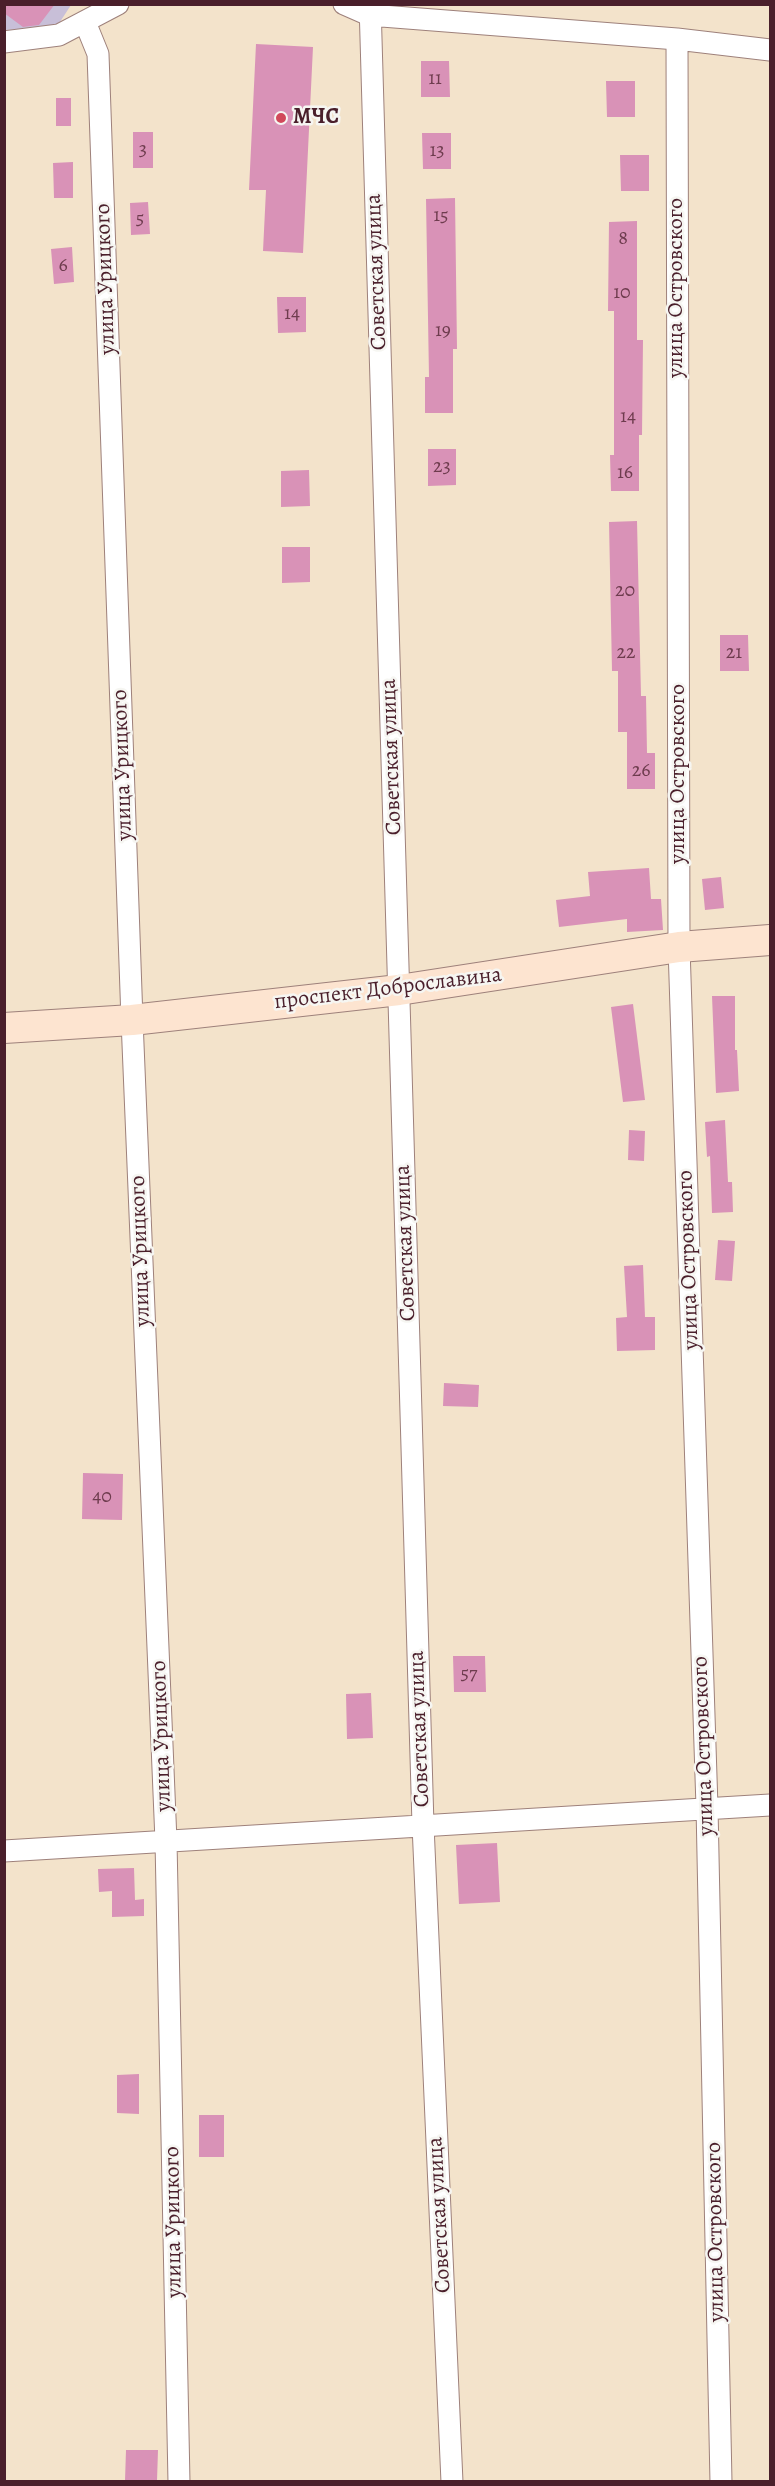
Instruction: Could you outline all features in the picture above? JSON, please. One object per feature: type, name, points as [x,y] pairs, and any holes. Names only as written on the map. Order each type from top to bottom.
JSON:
[{"type":"street","points":[[4,42],[59,35],[118,4]]},
{"type":"street","points":[[344,4],[369,10],[771,50]]},
{"type":"street","name":"Советская улица","points":[[369,10],[423,1825],[452,2481]]},
{"type":"street","name":"улица Урицкого","points":[[86,22],[98,54],[132,1020],[166,1841],[179,2481]]},
{"type":"street","name":"улица Островского","points":[[676,39],[679,947],[707,1808],[721,2481]]},
{"type":"street","name":"проспект Доброславина","points":[[4,1028],[132,1020],[399,990],[679,947],[771,940]]},
{"type":"street","points":[[4,1851],[771,1805]]},
{"type":"shaded area","points":[[5,5],[71,5],[56,28],[5,30]]},
{"type":"building","points":[[4,4],[55,4],[39,25],[23,27],[4,13]]},
{"type":"building","name":"МЧС","points":[[256,44],[313,47],[303,253],[263,251],[266,190],[249,190]]},
{"type":"building","points":[[421,61],[449,61],[450,97],[421,97]]},
{"type":"building","points":[[606,81],[635,81],[635,117],[607,117]]},
{"type":"building","points":[[56,98],[71,98],[71,126],[56,126]]},
{"type":"building","points":[[133,132],[153,132],[153,168],[133,168]]},
{"type":"building","points":[[422,133],[451,133],[451,169],[423,169]]},
{"type":"building","points":[[620,155],[649,155],[649,191],[621,191]]},
{"type":"building","points":[[73,162],[73,198],[54,198],[53,163]]},
{"type":"building","points":[[455,198],[457,349],[453,349],[453,413],[425,413],[425,377],[429,377],[426,199]]},
{"type":"building","points":[[148,202],[150,234],[131,235],[130,203]]},
{"type":"building","points":[[637,221],[637,340],[643,340],[639,491],[611,491],[610,455],[614,455],[614,311],[608,311],[609,222]]},
{"type":"building","points":[[72,247],[74,282],[54,284],[51,249]]},
{"type":"building","points":[[277,297],[306,297],[306,332],[278,333]]},
{"type":"building","points":[[428,449],[456,449],[456,485],[428,486]]},
{"type":"building","points":[[309,470],[310,506],[281,507],[281,471]]},
{"type":"building","points":[[637,521],[641,696],[646,696],[647,753],[655,753],[655,789],[627,789],[627,732],[618,732],[618,671],[612,671],[609,522]]},
{"type":"building","points":[[282,547],[310,547],[310,582],[282,583]]},
{"type":"building","points":[[720,635],[748,635],[749,671],[720,671]]},
{"type":"building","points":[[649,868],[651,899],[661,899],[663,930],[627,932],[627,919],[559,927],[556,900],[590,896],[588,872]]},
{"type":"building","points":[[721,877],[724,908],[705,910],[702,879]]},
{"type":"building","points":[[712,996],[735,996],[735,1050],[737,1050],[739,1091],[716,1093]]},
{"type":"building","points":[[633,1004],[645,1100],[623,1102],[611,1007]]},
{"type":"building","points":[[725,1120],[728,1182],[732,1182],[733,1212],[712,1213],[710,1156],[707,1157],[705,1122]]},
{"type":"building","points":[[629,1130],[645,1131],[644,1161],[628,1160]]},
{"type":"building","points":[[718,1240],[735,1241],[732,1281],[715,1280]]},
{"type":"building","points":[[643,1265],[645,1317],[655,1317],[655,1350],[617,1351],[616,1318],[627,1317],[624,1266]]},
{"type":"building","points":[[444,1383],[479,1385],[478,1407],[443,1406]]},
{"type":"building","points":[[83,1473],[123,1474],[122,1520],[82,1519]]},
{"type":"building","points":[[453,1656],[485,1656],[486,1692],[454,1692]]},
{"type":"building","points":[[371,1693],[373,1738],[347,1739],[346,1694]]},
{"type":"building","points":[[497,1843],[500,1902],[459,1904],[456,1845]]},
{"type":"building","points":[[134,1868],[135,1900],[144,1899],[144,1916],[112,1917],[112,1891],[99,1892],[98,1869]]},
{"type":"building","points":[[139,2074],[139,2114],[117,2113],[117,2075]]},
{"type":"building","points":[[199,2115],[224,2115],[224,2157],[199,2157]]},
{"type":"building","points":[[126,2450],[158,2450],[157,2481],[125,2481]]},
{"type":"place","name":"МЧС","points":[[281,118]]}]
